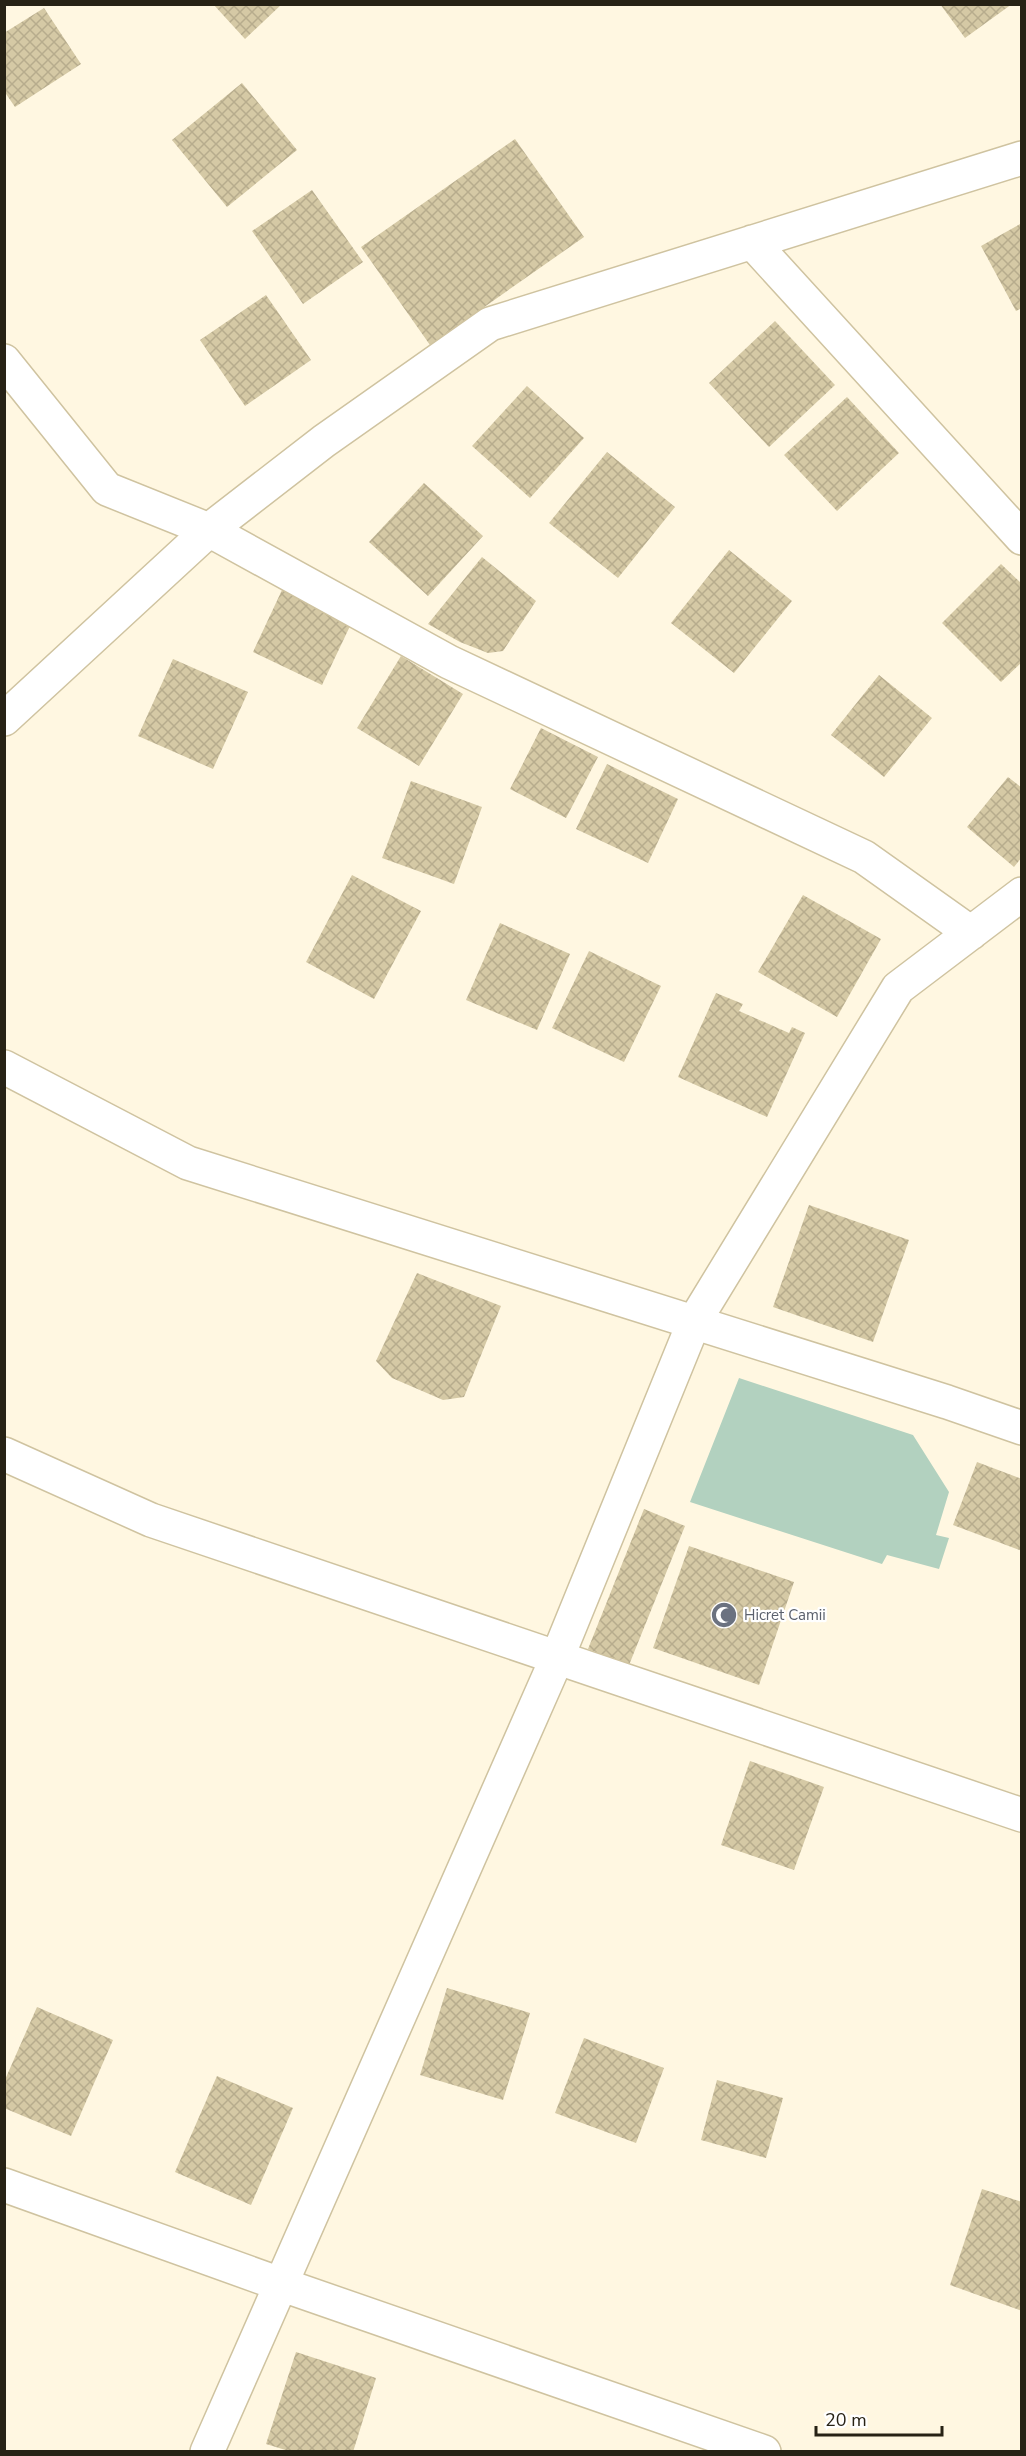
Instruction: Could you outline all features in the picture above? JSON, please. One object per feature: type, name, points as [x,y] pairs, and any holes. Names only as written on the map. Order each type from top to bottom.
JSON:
[{"type":"street","points":[[4,719],[208,530],[324,441],[490,324],[1022,158]]},
{"type":"street","points":[[752,242],[1022,538]]},
{"type":"street","points":[[4,361],[107,489],[208,530],[449,662],[864,857],[971,933]]},
{"type":"street","points":[[207,2451],[557,1658],[694,1322],[898,988],[1022,894]]},
{"type":"street","points":[[4,1067],[188,1163],[947,1402],[1022,1428]]},
{"type":"street","points":[[4,1454],[151,1520],[1022,1815]]},
{"type":"street","points":[[4,2185],[280,2284],[764,2451]]},
{"type":"green space","points":[[739,1378],[913,1435],[949,1492],[936,1535],[949,1538],[939,1569],[887,1555],[882,1564],[690,1502]]},
{"type":"building","points":[[213,4],[282,4],[245,39]]},
{"type":"building","points":[[940,4],[1012,4],[965,38]]},
{"type":"building","points":[[44,8],[81,64],[15,107],[4,91],[4,33]]},
{"type":"building","points":[[242,83],[297,150],[227,207],[172,140]]},
{"type":"building","points":[[515,139],[584,237],[430,345],[361,247]]},
{"type":"building","points":[[312,190],[363,262],[303,304],[252,231]]},
{"type":"building","points":[[1022,223],[1022,308],[1016,311],[981,246]]},
{"type":"building","points":[[266,295],[311,360],[245,406],[200,340]]},
{"type":"building","points":[[775,321],[835,385],[769,447],[709,383]]},
{"type":"building","points":[[527,386],[584,438],[530,498],[472,446]]},
{"type":"building","points":[[847,397],[899,453],[837,511],[784,455]]},
{"type":"building","points":[[607,452],[675,507],[618,578],[549,523]]},
{"type":"building","points":[[424,483],[483,536],[428,596],[369,542]]},
{"type":"building","points":[[729,550],[792,601],[734,673],[671,623]]},
{"type":"building","points":[[482,557],[536,601],[503,651],[488,653],[460,642],[428,624]]},
{"type":"building","points":[[1001,564],[1022,584],[1022,662],[1001,682],[942,623]]},
{"type":"building","points":[[282,590],[351,624],[322,685],[253,652]]},
{"type":"building","points":[[401,656],[463,694],[419,766],[357,728]]},
{"type":"building","points":[[173,659],[248,692],[213,769],[138,736]]},
{"type":"building","points":[[879,675],[932,718],[884,777],[831,735]]},
{"type":"building","points":[[541,728],[598,757],[566,818],[510,789]]},
{"type":"building","points":[[607,764],[678,799],[648,863],[576,829]]},
{"type":"building","points":[[1008,777],[1022,788],[1022,857],[1014,867],[967,827]]},
{"type":"building","points":[[411,781],[482,807],[454,884],[382,858]]},
{"type":"building","points":[[352,875],[421,911],[374,999],[306,962]]},
{"type":"building","points":[[803,895],[881,939],[837,1017],[758,972]]},
{"type":"building","points":[[500,923],[570,954],[537,1030],[466,1000]]},
{"type":"building","points":[[589,951],[661,986],[624,1062],[552,1028]]},
{"type":"building","points":[[716,993],[743,1004],[739,1011],[789,1033],[792,1027],[805,1033],[767,1117],[678,1077]]},
{"type":"building","points":[[809,1205],[909,1240],[873,1342],[773,1307]]},
{"type":"building","points":[[417,1273],[501,1306],[464,1397],[443,1400],[392,1378],[376,1361]]},
{"type":"building","points":[[977,1462],[1022,1479],[1022,1551],[953,1525]]},
{"type":"building","points":[[644,1509],[685,1526],[629,1665],[588,1649]]},
{"type":"building","name":"Hicret Camii","points":[[689,1546],[794,1582],[759,1685],[653,1648]]},
{"type":"building","points":[[750,1761],[824,1787],[794,1870],[721,1845]]},
{"type":"building","points":[[447,1988],[530,2013],[503,2100],[420,2075]]},
{"type":"building","points":[[37,2007],[113,2040],[71,2136],[4,2108],[4,2082]]},
{"type":"building","points":[[584,2038],[664,2068],[636,2143],[555,2113]]},
{"type":"building","points":[[217,2076],[293,2108],[251,2205],[175,2172]]},
{"type":"building","points":[[717,2080],[783,2098],[766,2158],[701,2140]]},
{"type":"building","points":[[982,2189],[1022,2202],[1022,2311],[950,2285]]},
{"type":"building","points":[[296,2352],[376,2378],[353,2452],[292,2452],[266,2444]]},
{"type":"place","name":"Hicret Camii","points":[[724,1615]]}]
